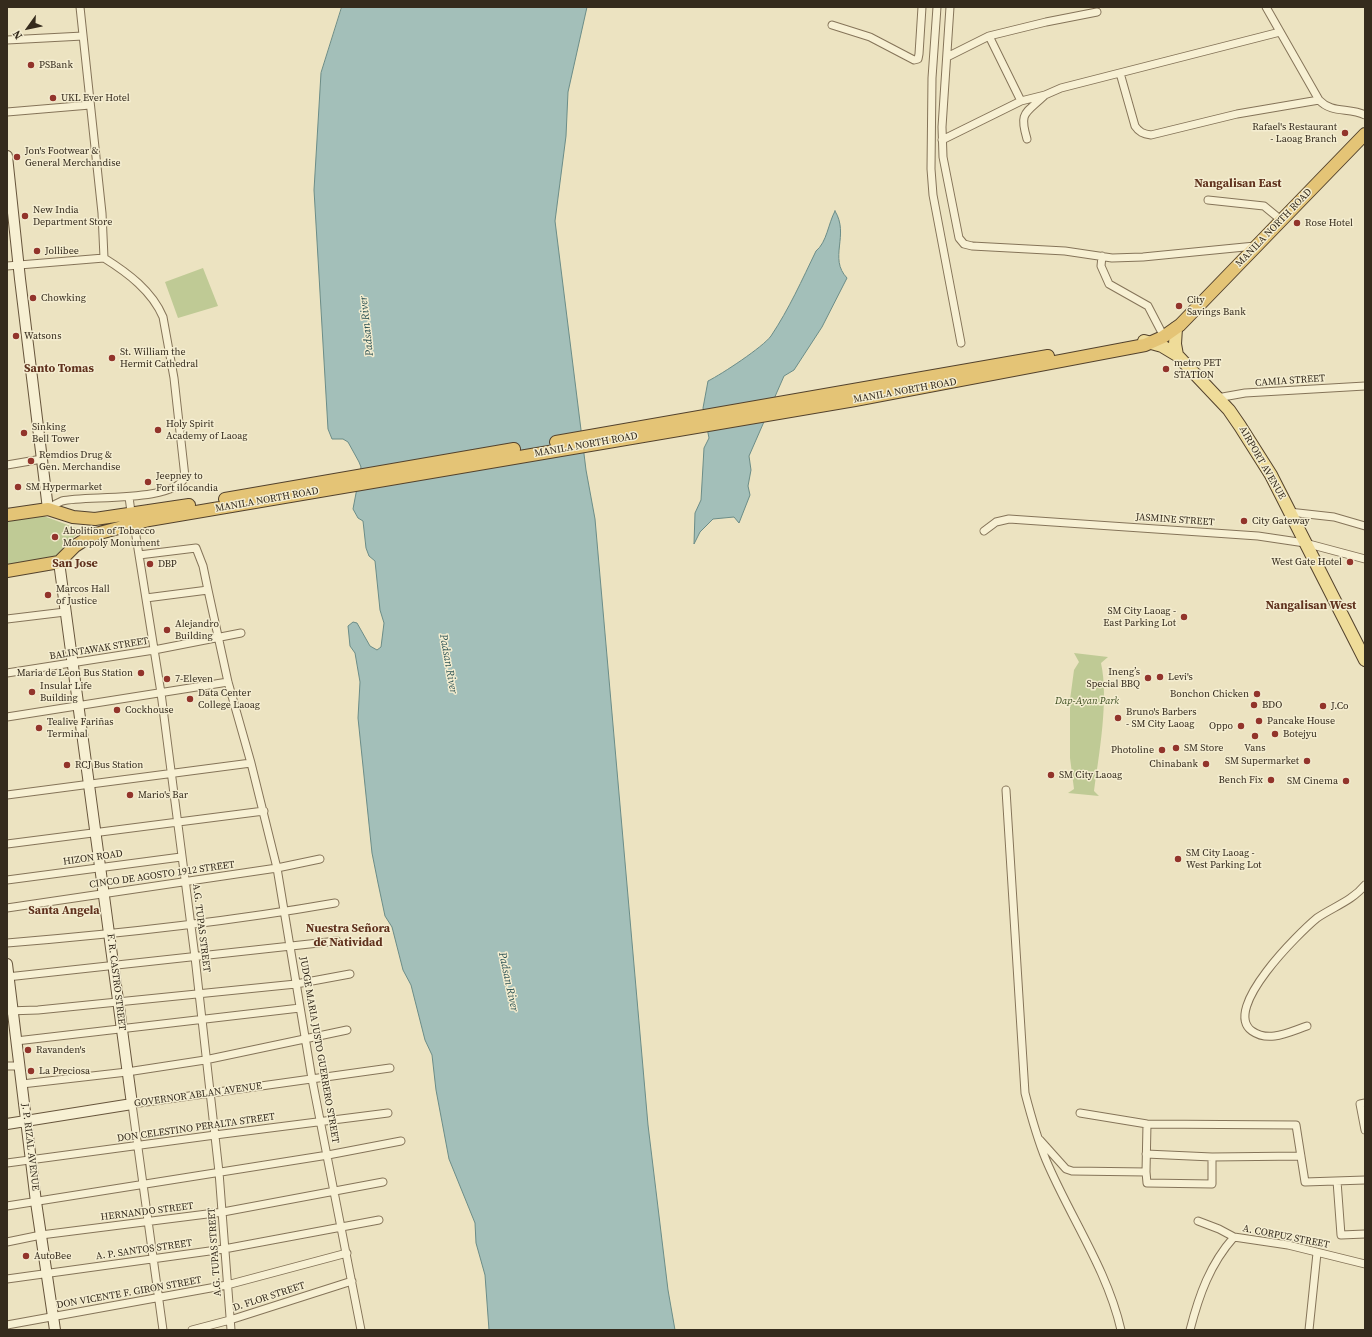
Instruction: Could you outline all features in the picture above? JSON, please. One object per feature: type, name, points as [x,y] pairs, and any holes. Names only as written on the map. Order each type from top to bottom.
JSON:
[{"type":"highway","name":"MANILA NORTH ROAD","points":[[7,515],[48,509],[73,517],[95,518],[197,508],[1143,344],[1173,327],[1258,246],[1281,220],[1365,134]]},
{"type":"highway","name":"MANILA NORTH ROAD","points":[[59,562],[75,546],[101,532],[197,508]]},
{"type":"highway","points":[[7,571],[59,562]]},
{"type":"main road","points":[[7,156],[18,264],[48,509]]},
{"type":"main road","points":[[1173,327],[1175,355]]},
{"type":"main road","name":"AIRPORT AVENUE","points":[[1143,344],[1175,355],[1187,364],[1201,382]]},
{"type":"main road","name":"AIRPORT AVENUE","points":[[1143,344],[1154,350],[1175,355],[1229,410],[1250,440],[1271,475],[1365,660]]},
{"type":"main road","name":"F. R. CASTRO STREET","points":[[59,562],[77,706],[110,934],[121,1030],[132,1104]]},
{"type":"main road","name":"J. P. RIZAL AVENUE","points":[[7,964],[10,1011],[20,1066],[36,1202],[55,1330]]},
{"type":"main road","name":"GOVERNOR ABLAN AVENUE","points":[[7,1124],[132,1104]]},
{"type":"street","points":[[80,7],[102,212],[104,258]]},
{"type":"street","points":[[832,25],[870,37],[914,60],[918,59],[919,54],[922,7]]},
{"type":"street","points":[[936,7],[932,78],[931,169],[933,195],[960,343]]},
{"type":"street","points":[[950,7],[942,127],[943,157],[959,238],[964,244],[972,246],[1065,251],[1102,256],[1143,257],[1258,246]]},
{"type":"street","points":[[1266,7],[1319,100],[1331,109],[1356,111],[1365,116]]},
{"type":"street","points":[[947,57],[989,36],[1097,12]]},
{"type":"street","points":[[942,140],[1021,101],[1045,95],[1061,88],[1280,32]]},
{"type":"street","points":[[7,40],[83,36]]},
{"type":"street","points":[[989,36],[1021,101]]},
{"type":"street","points":[[1120,73],[1135,126],[1139,131],[1151,135],[1237,114],[1319,100]]},
{"type":"street","points":[[1027,139],[1022,123],[1025,113],[1045,95]]},
{"type":"street","points":[[7,112],[90,105]]},
{"type":"street","points":[[1208,200],[1264,206],[1281,220]]},
{"type":"street","points":[[1102,256],[1101,266],[1109,284],[1116,290],[1148,306],[1173,327]]},
{"type":"street","points":[[7,266],[104,258],[132,277],[160,309],[163,317],[174,378],[186,469],[184,480],[174,488],[129,497],[61,502],[48,509]]},
{"type":"street","name":"CAMIA STREET","points":[[1217,398],[1245,394],[1365,386]]},
{"type":"street","points":[[7,465],[42,458]]},
{"type":"street","points":[[129,497],[131,512]]},
{"type":"street","points":[[1289,512],[1334,518],[1365,526]]},
{"type":"street","name":"JASMINE STREET","points":[[984,531],[996,522],[1009,519],[1258,536],[1305,543],[1365,559]]},
{"type":"street","name":"A.G. TUPAS STREET","points":[[135,530],[161,693],[195,957],[205,1060],[215,1134],[223,1212],[224,1249],[231,1330]]},
{"type":"street","name":"JUDGE MARIA JUSTO GUERRERO STREET","points":[[139,555],[196,548],[203,566],[217,638],[278,868],[312,1079],[335,1190],[361,1330]]},
{"type":"street","points":[[146,598],[208,590]]},
{"type":"street","points":[[7,619],[65,612]]},
{"type":"street","name":"BALINTAWAK STREET","points":[[7,673],[154,650],[240,633]]},
{"type":"street","points":[[7,717],[228,682]]},
{"type":"street","points":[[7,795],[172,772],[251,763]]},
{"type":"street","points":[[1006,790],[1025,1093],[1036,1136],[1047,1162],[1095,1258],[1116,1311],[1121,1330]]},
{"type":"street","points":[[7,844],[96,834],[264,811]]},
{"type":"street","name":"HIZON ROAD","points":[[7,880],[181,857]]},
{"type":"street","name":"CINCO DE AGOSTO 1912 STREET","points":[[7,908],[278,868],[320,859]]},
{"type":"street","points":[[1307,1026],[1278,1036],[1263,1036],[1251,1030],[1246,1022],[1245,1011],[1248,1000],[1264,973],[1316,919],[1350,898],[1365,886]]},
{"type":"street","points":[[7,942],[110,934],[286,911],[335,902]]},
{"type":"street","points":[[8,977],[337,941]]},
{"type":"street","points":[[10,1011],[296,984],[350,974]]},
{"type":"street","points":[[16,1041],[300,1008]]},
{"type":"street","points":[[22,1084],[127,1072],[205,1060],[346,1030]]},
{"type":"street","points":[[7,1066],[20,1066]]},
{"type":"street","name":"GOVERNOR ABLAN AVENUE","points":[[132,1104],[390,1068]]},
{"type":"street","points":[[1365,1103],[1360,1104],[1365,1130]]},
{"type":"street","name":"F. R. CASTRO STREET","points":[[132,1104],[164,1330]]},
{"type":"street","points":[[1080,1113],[1147,1124],[1296,1125],[1305,1182],[1365,1180]]},
{"type":"street","name":"DON CELESTINO PERALTA STREET","points":[[7,1163],[138,1146],[215,1134],[388,1114]]},
{"type":"street","points":[[1147,1124],[1147,1182],[1212,1184],[1212,1157]]},
{"type":"street","points":[[1036,1136],[1066,1169],[1072,1171],[1146,1172]]},
{"type":"street","points":[[7,1206],[401,1142]]},
{"type":"street","points":[[1146,1154],[1212,1157],[1301,1156]]},
{"type":"street","points":[[1337,1181],[1341,1235],[1365,1234]]},
{"type":"street","name":"HERNANDO STREET","points":[[7,1242],[41,1235],[223,1212],[383,1182]]},
{"type":"street","name":"A. P. SANTOS STREET","points":[[7,1279],[224,1249],[379,1220]]},
{"type":"street","points":[[1198,1221],[1219,1229],[1234,1237]]},
{"type":"street","name":"A. CORPUZ STREET","points":[[1190,1330],[1196,1304],[1209,1272],[1223,1249],[1234,1237],[1288,1245],[1365,1264]]},
{"type":"street","points":[[1309,1330],[1317,1252]]},
{"type":"street","name":"DON VICENTE F. GIRON STREET","points":[[7,1325],[159,1299],[227,1285],[347,1253]]},
{"type":"street","name":"D. FLOR STREET","points":[[192,1330],[230,1320],[352,1281]]},
{"type":"green space","points":[[203,268],[218,306],[178,318],[165,282]]},
{"type":"green space","points":[[41,515],[76,528],[78,533],[55,557],[7,568],[7,520]]},
{"type":"green space","name":"Dap-Ayan Park","points":[[1074,653],[1108,657],[1101,663],[1104,710],[1094,791],[1099,796],[1068,793],[1074,789],[1070,758],[1070,700],[1074,670],[1079,662]]},
{"type":"water","name":"Padsan River","points":[[342,7],[587,7],[568,92],[566,136],[555,221],[586,470],[595,519],[648,1125],[668,1290],[675,1330],[489,1330],[485,1275],[476,1243],[475,1223],[449,1159],[436,1090],[432,1055],[425,1040],[411,985],[403,970],[392,927],[385,916],[372,853],[358,718],[360,682],[355,653],[350,646],[348,626],[353,622],[357,623],[370,646],[377,650],[381,647],[384,623],[380,610],[375,561],[369,556],[366,548],[363,521],[358,518],[353,509],[361,467],[348,442],[343,439],[332,439],[328,429],[314,190],[321,73]]},
{"type":"water","points":[[835,211],[841,229],[839,262],[847,278],[822,327],[794,370],[784,376],[749,456],[751,470],[748,486],[750,495],[739,523],[734,517],[713,519],[700,532],[694,544],[695,513],[701,500],[704,448],[709,438],[703,408],[708,381],[732,367],[767,341],[771,336],[778,326],[816,251],[823,243]]},
{"type":"place","name":"PSBank","points":[[31,65]]},
{"type":"place","name":"UKL Ever Hotel","points":[[53,98]]},
{"type":"place","name":"Rafael's Restaurant - Laoag Branch","points":[[1345,133]]},
{"type":"place","name":"Jon's Footwear & General Merchandise","points":[[17,157]]},
{"type":"place","name":"New India Department Store","points":[[25,216]]},
{"type":"place","name":"Rose Hotel","points":[[1297,223]]},
{"type":"place","name":"Jollibee","points":[[37,251]]},
{"type":"place","name":"Chowking","points":[[33,298]]},
{"type":"place","name":"City Savings Bank","points":[[1179,306]]},
{"type":"place","name":"Watsons","points":[[16,336]]},
{"type":"place","name":"St. William the Hermit Cathedral","points":[[112,358]]},
{"type":"place","name":"metro PET STATION","points":[[1166,369]]},
{"type":"place","name":"Holy Spirit Academy of Laoag","points":[[158,430]]},
{"type":"place","name":"Sinking Bell Tower","points":[[24,433]]},
{"type":"place","name":"Remdios Drug & Gen. Merchandise","points":[[31,461]]},
{"type":"place","name":"Jeepney to Fort ilocandia","points":[[148,482]]},
{"type":"place","name":"SM Hypermarket","points":[[18,487]]},
{"type":"place","name":"City Gateway","points":[[1244,521]]},
{"type":"place","name":"Abolition of Tobacco Monopoly Monument","points":[[55,537]]},
{"type":"place","name":"West Gate Hotel","points":[[1350,562]]},
{"type":"place","name":"DBP","points":[[150,564]]},
{"type":"place","name":"Marcos Hall of Justice","points":[[48,595]]},
{"type":"place","name":"SM City Laoag - East Parking Lot","points":[[1184,617]]},
{"type":"place","name":"Alejandro Building","points":[[167,630]]},
{"type":"place","name":"Maria de Leon Bus Station","points":[[141,673]]},
{"type":"place","name":"Levi's","points":[[1160,677]]},
{"type":"place","name":"Ineng’s Special BBQ","points":[[1148,678]]},
{"type":"place","name":"7-Eleven","points":[[167,679]]},
{"type":"place","name":"Insular Life Building","points":[[32,692]]},
{"type":"place","name":"Bonchon Chicken","points":[[1257,694]]},
{"type":"place","name":"Data Center College Laoag","points":[[190,699]]},
{"type":"place","name":"BDO","points":[[1254,705]]},
{"type":"place","name":"J.Co","points":[[1323,706]]},
{"type":"place","name":"Cockhouse","points":[[117,710]]},
{"type":"place","name":"Bruno's Barbers - SM City Laoag","points":[[1118,718]]},
{"type":"place","name":"Pancake House","points":[[1259,721]]},
{"type":"place","name":"Oppo","points":[[1241,726]]},
{"type":"place","name":"Tealive Fariñas Terminal","points":[[39,728]]},
{"type":"place","name":"Botejyu","points":[[1275,734]]},
{"type":"place","name":"Vans","points":[[1255,736]]},
{"type":"place","name":"SM Store","points":[[1176,748]]},
{"type":"place","name":"Photoline","points":[[1162,750]]},
{"type":"place","name":"SM Supermarket","points":[[1307,761]]},
{"type":"place","name":"Chinabank","points":[[1206,764]]},
{"type":"place","name":"RCJ Bus Station","points":[[67,765]]},
{"type":"place","name":"SM City Laoag","points":[[1051,775]]},
{"type":"place","name":"Bench Fix","points":[[1271,780]]},
{"type":"place","name":"SM Cinema","points":[[1346,781]]},
{"type":"place","name":"Mario's Bar","points":[[130,795]]},
{"type":"place","name":"SM City Laoag - West Parking Lot","points":[[1178,859]]},
{"type":"place","name":"Ravanden's","points":[[28,1050]]},
{"type":"place","name":"La Preciosa","points":[[31,1071]]},
{"type":"place","name":"AutoBee","points":[[26,1256]]},
{"type":"district","name":"Nangalisan East","points":[[1238,184]]},
{"type":"district","name":"Santo Tomas","points":[[59,369]]},
{"type":"district","name":"San Jose","points":[[75,564]]},
{"type":"district","name":"Nangalisan West","points":[[1311,606]]},
{"type":"district","name":"Santa Angela","points":[[64,911]]},
{"type":"district","name":"Nuestra Señora de Natividad","points":[[348,936]]}]
